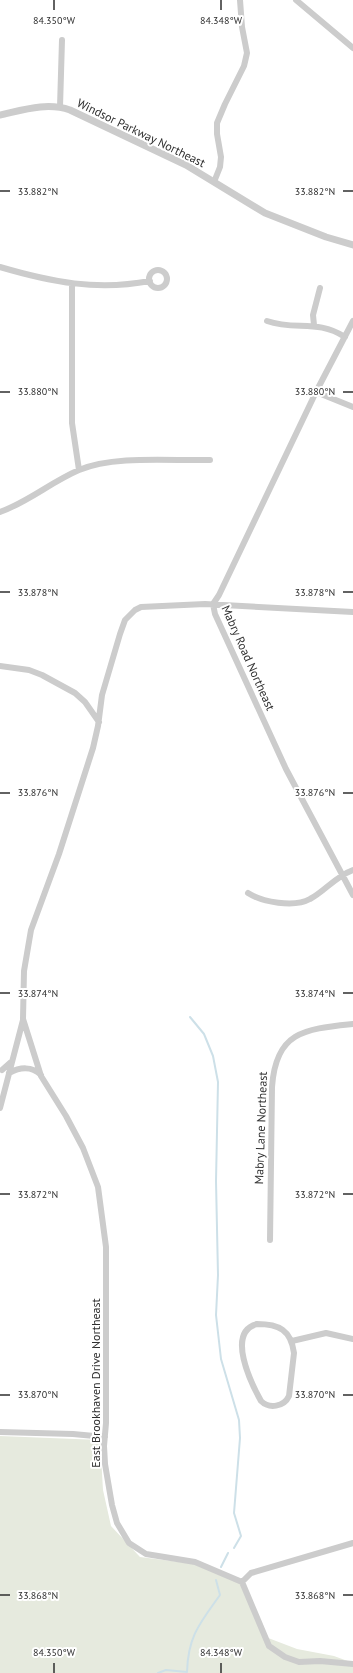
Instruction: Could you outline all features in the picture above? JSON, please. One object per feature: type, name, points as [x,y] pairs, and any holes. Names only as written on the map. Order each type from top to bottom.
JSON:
[{"type":"street","points":[[214,182],[220,167],[221,157],[217,134],[217,123],[244,66],[247,53],[242,27],[240,0]]},
{"type":"street","points":[[296,0],[327,28],[353,48]]},
{"type":"street","points":[[60,107],[62,40]]},
{"type":"street","name":"Windsor Parkway Northeast","points":[[0,115],[37,107],[60,107],[70,110],[186,165],[264,213],[326,237],[353,245]]},
{"type":"street","points":[[0,267],[53,282],[72,284],[113,286],[150,281]]},
{"type":"street","points":[[72,284],[72,423],[79,470]]},
{"type":"street","points":[[314,325],[313,315],[320,288]]},
{"type":"street","name":"Mabry Road Northeast","points":[[353,321],[316,392],[215,604],[223,631],[286,769],[353,895]]},
{"type":"street","points":[[267,322],[286,326],[314,325],[326,327],[335,330],[345,337]]},
{"type":"street","points":[[316,392],[353,407]]},
{"type":"street","points":[[0,512],[16,506],[79,470],[98,464],[119,461],[210,460]]},
{"type":"street","name":"East Brookhaven Drive Northeast","points":[[242,1582],[195,1562],[146,1554],[129,1543],[121,1531],[112,1505],[105,1464],[106,1247],[98,1187],[83,1148],[66,1116],[41,1076],[23,1019],[24,971],[31,930],[59,854],[93,748],[99,722],[102,695],[120,634],[125,620],[130,614],[141,606],[215,604],[353,612]]},
{"type":"street","points":[[0,666],[29,670],[42,675],[74,693],[85,702],[99,722]]},
{"type":"street","points":[[248,893],[262,900],[298,903],[309,900],[342,875],[353,870]]},
{"type":"street","points":[[0,1108],[23,1019]]},
{"type":"street","name":"Mabry Lane Northeast","points":[[270,1240],[272,1087],[273,1071],[277,1058],[288,1042],[304,1031],[323,1027],[353,1024]]},
{"type":"street","points":[[1,1071],[12,1061]]},
{"type":"street","points":[[9,1073],[14,1070],[29,1068],[37,1071],[41,1076]]},
{"type":"street","points":[[1,1071],[6,1070],[9,1073]]},
{"type":"street","points":[[262,1324],[273,1325],[286,1332],[292,1341],[294,1353],[289,1396],[286,1401],[280,1404],[270,1406],[266,1405],[258,1398],[244,1358],[241,1342],[243,1334],[253,1326],[262,1324]]},
{"type":"street","points":[[292,1341],[326,1332],[353,1339]]},
{"type":"street","points":[[0,1432],[73,1434],[105,1437]]},
{"type":"street","points":[[353,1543],[251,1573],[242,1582],[269,1646],[285,1657],[299,1662],[320,1661],[353,1664]]},
{"type":"shaded area","points":[[0,1436],[100,1440],[103,1490],[111,1526],[140,1557],[195,1564],[239,1578],[263,1636],[297,1649],[334,1656],[353,1663],[353,1673],[0,1673]]},
{"type":"waterway","points":[[190,1017],[204,1034],[213,1056],[218,1082],[216,1181],[218,1275],[216,1315],[221,1359],[239,1420],[240,1438],[234,1513],[241,1536],[234,1548]]},
{"type":"waterway","points":[[221,1567],[228,1553]]},
{"type":"waterway","points":[[158,1673],[166,1670],[187,1672],[190,1649],[196,1630],[220,1595],[216,1580]]}]
